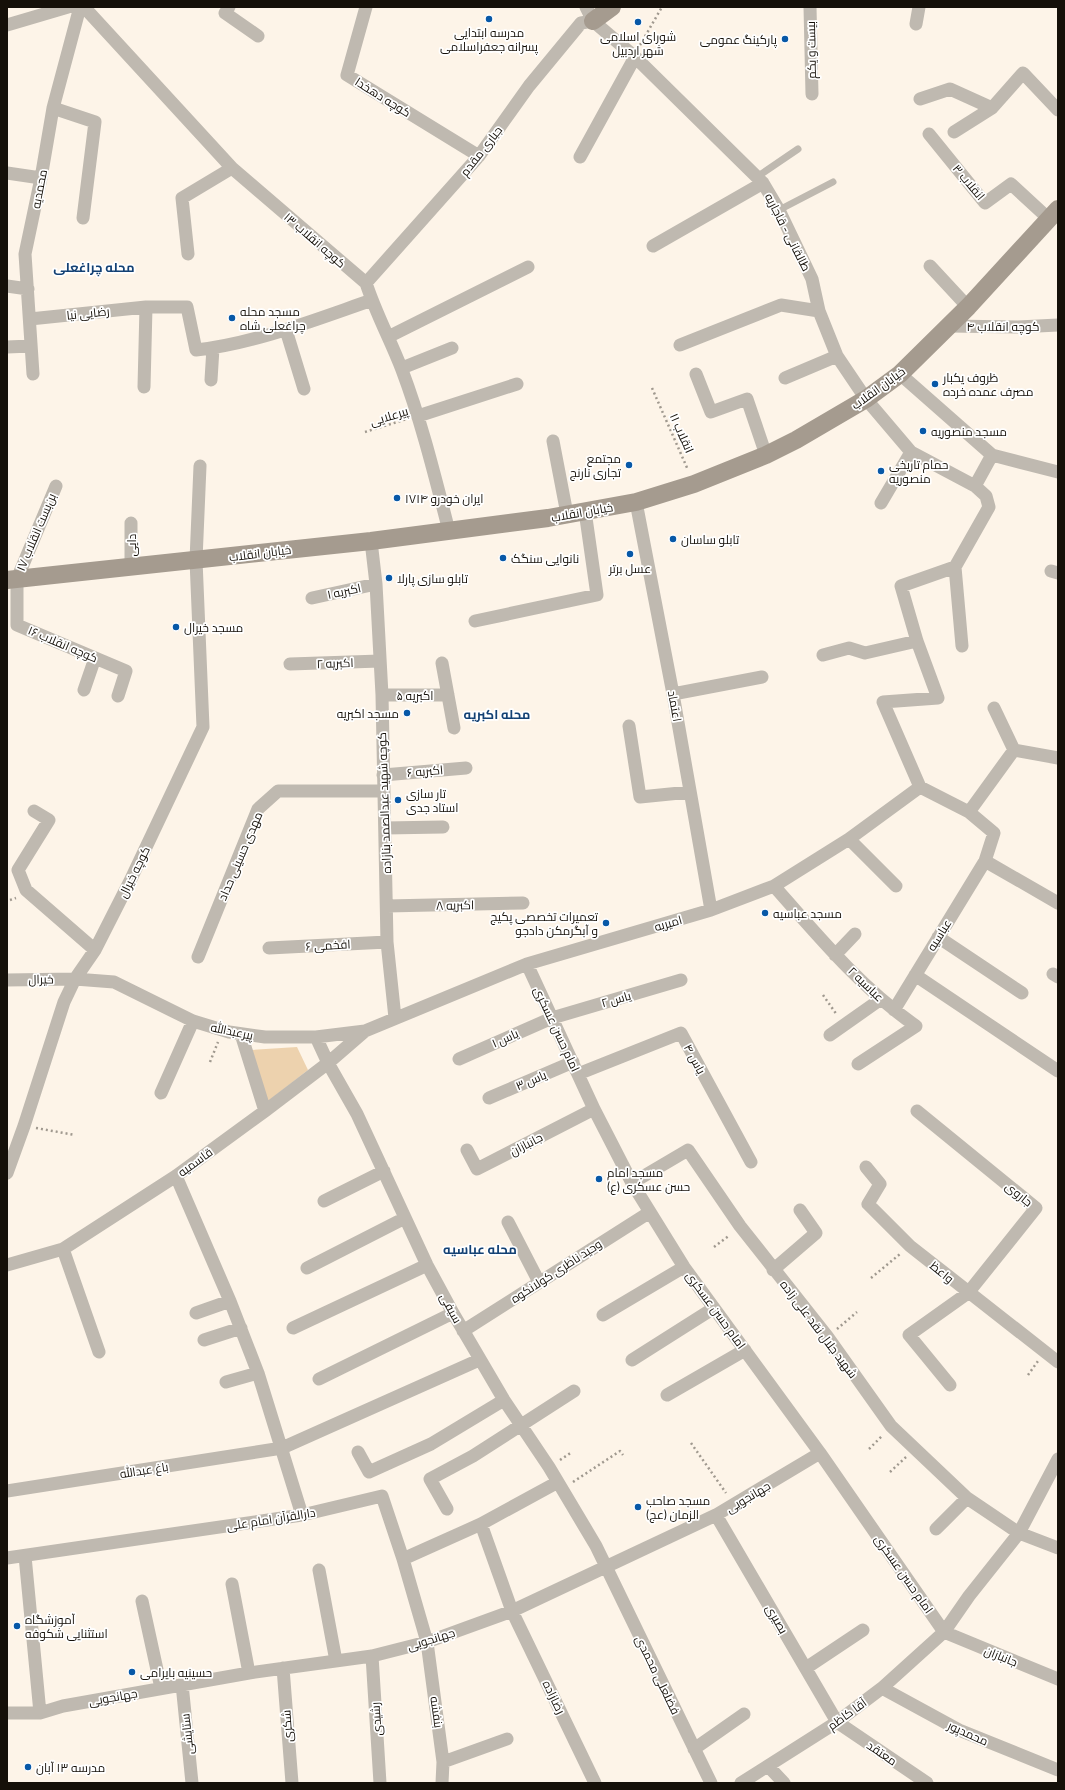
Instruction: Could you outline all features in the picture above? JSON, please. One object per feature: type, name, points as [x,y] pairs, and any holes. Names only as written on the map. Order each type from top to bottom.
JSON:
[{"type":"main road","points":[[589,14],[612,7]]},
{"type":"main road","name":"خیابان انقلاب","points":[[10,576],[131,567],[449,531],[576,513],[636,502],[694,484],[766,455],[796,440],[866,399],[900,374],[968,307],[1053,214]]},
{"type":"street","points":[[7,25],[30,12],[68,7]]},
{"type":"street","name":"محمدیه","points":[[33,374],[25,254],[41,178],[53,108],[80,7]]},
{"type":"street","name":"کوچه انقلاب ۱۳","points":[[84,7],[232,168],[366,284],[402,368],[418,416],[449,531]]},
{"type":"street","points":[[229,7],[225,13],[258,36]]},
{"type":"street","name":"کوچه دهخدا","points":[[366,7],[347,75],[479,156]]},
{"type":"street","name":"بیست و یکم","points":[[810,7],[812,94]]},
{"type":"street","points":[[916,24],[919,7]]},
{"type":"street","name":"جباری مقدم","points":[[366,284],[479,156],[529,86],[589,14]]},
{"type":"street","name":"طالقانی - قاجاریه","points":[[589,14],[635,56],[760,180],[779,210],[812,279],[819,311],[837,356],[866,399],[911,452]]},
{"type":"street","points":[[580,158],[635,56]]},
{"type":"street","points":[[954,132],[992,108],[1023,73],[1058,110]]},
{"type":"street","points":[[920,99],[950,90],[992,108]]},
{"type":"street","points":[[53,108],[96,122],[83,218]]},
{"type":"street","name":"انقلاب ۳","points":[[929,134],[986,203],[1011,184],[1053,214]]},
{"type":"street","points":[[188,254],[182,198],[232,168]]},
{"type":"street","points":[[7,173],[41,178]]},
{"type":"street","points":[[653,246],[760,180]]},
{"type":"street","points":[[930,266],[968,307]]},
{"type":"street","points":[[388,338],[528,267]]},
{"type":"street","points":[[7,286],[28,289]]},
{"type":"street","name":"رضایی نیا","points":[[30,319],[146,307],[187,307],[196,350],[212,348],[286,330],[372,300]]},
{"type":"street","points":[[680,345],[781,305],[819,311]]},
{"type":"street","points":[[144,387],[146,307]]},
{"type":"street","name":"کوچه انقلاب ۴","points":[[949,326],[1018,327],[1058,324]]},
{"type":"street","points":[[286,330],[304,388]]},
{"type":"street","points":[[7,347],[31,346]]},
{"type":"street","points":[[211,380],[212,348]]},
{"type":"street","points":[[402,368],[452,348]]},
{"type":"street","points":[[785,378],[837,356]]},
{"type":"street","points":[[696,374],[711,412],[747,399],[766,455]]},
{"type":"street","points":[[900,374],[992,455],[1058,472]]},
{"type":"street","points":[[418,416],[516,384]]},
{"type":"street","points":[[475,621],[597,595],[576,513],[553,441]]},
{"type":"street","points":[[881,503],[911,452],[975,486],[986,496],[989,507],[955,566],[962,646]]},
{"type":"street","points":[[975,486],[992,455]]},
{"type":"street","name":"کوچه خیرال","points":[[7,1173],[24,1126],[64,1002],[75,979],[95,950],[203,727],[196,560],[200,466]]},
{"type":"street","name":"بن‌بست انقلاب ۱۷","points":[[10,576],[56,486]]},
{"type":"street","name":"اعتماد","points":[[636,502],[673,694],[711,910]]},
{"type":"street","name":"دایی","points":[[131,523],[131,567]]},
{"type":"street","name":"کوچه شهید عبدالصمد بنازاده","points":[[371,541],[376,584],[382,695],[383,792],[387,906],[386,942],[395,1018]]},
{"type":"street","points":[[920,787],[884,702],[938,698],[917,641],[901,586],[955,566]]},
{"type":"street","name":"کوچه انقلاب ۱۶","points":[[10,576],[17,625],[126,671],[118,696]]},
{"type":"street","name":"اکبریه ۱","points":[[312,598],[376,584]]},
{"type":"street","points":[[823,655],[850,648],[865,653],[917,641]]},
{"type":"street","points":[[84,690],[95,658]]},
{"type":"street","name":"اکبریه ۲","points":[[290,664],[380,661]]},
{"type":"street","points":[[442,663],[454,728]]},
{"type":"street","points":[[673,694],[762,676]]},
{"type":"street","name":"اکبریه ۵","points":[[382,695],[448,695]]},
{"type":"street","points":[[994,708],[1014,750]]},
{"type":"street","points":[[629,726],[640,797],[690,792]]},
{"type":"street","points":[[1014,750],[1058,758]]},
{"type":"street","points":[[968,812],[1014,750]]},
{"type":"street","name":"اکبریه ۶","points":[[383,775],[466,768]]},
{"type":"street","name":"عباسیه","points":[[894,1010],[985,861],[994,833],[968,812],[920,787]]},
{"type":"street","name":"امیریه","points":[[395,1018],[528,964],[711,910],[774,886],[849,839],[920,787]]},
{"type":"street","name":"مهدی حسینی حداد","points":[[198,957],[258,809],[278,791],[383,792]]},
{"type":"street","points":[[34,811],[49,820],[18,870],[26,890],[95,950]]},
{"type":"street","points":[[385,828],[443,827]]},
{"type":"street","points":[[849,839],[896,886]]},
{"type":"street","points":[[985,861],[1058,903]]},
{"type":"street","name":"عباسیه ۲","points":[[774,886],[835,955],[894,1010],[916,1026],[858,1064]]},
{"type":"street","name":"اکبریه ۸","points":[[387,906],[523,903]]},
{"type":"street","points":[[835,955],[855,934]]},
{"type":"street","points":[[938,937],[1022,992]]},
{"type":"street","name":"افخمی ۶","points":[[269,948],[386,942]]},
{"type":"street","name":"امام حسن عسکری","points":[[528,964],[594,1109],[632,1183],[684,1267],[820,1453],[944,1632]]},
{"type":"street","points":[[915,975],[1058,1070]]},
{"type":"street","name":"پیرعبدالله","points":[[75,979],[114,982],[193,1021],[241,1034],[265,1037],[316,1037],[365,1031],[395,1018]]},
{"type":"street","name":"خیرال","points":[[7,980],[75,979]]},
{"type":"street","name":"یاس ۲","points":[[552,1018],[681,980]]},
{"type":"street","points":[[830,1035],[882,999]]},
{"type":"street","name":"یاس ۱","points":[[458,1059],[552,1018]]},
{"type":"street","points":[[162,1092],[193,1021]]},
{"type":"street","name":"قاسمیه","points":[[7,1265],[63,1249],[176,1176],[328,1063],[365,1031]]},
{"type":"street","name":"یاس ۴","points":[[575,1068],[681,1033],[751,1162]]},
{"type":"street","points":[[241,1034],[265,1111]]},
{"type":"street","name":"سیفی","points":[[316,1037],[328,1063],[357,1114],[427,1265],[453,1313],[479,1360],[520,1426],[560,1486],[596,1546],[606,1567]]},
{"type":"street","name":"یاس ۳","points":[[489,1098],[575,1068]]},
{"type":"street","name":"جانبازان","points":[[467,1150],[477,1169],[594,1109]]},
{"type":"street","name":"جاروی","points":[[917,1111],[1036,1208],[968,1293]]},
{"type":"street","name":"شهید جلال نقد علی زاده","points":[[632,1183],[688,1150],[740,1226],[773,1270],[827,1336],[891,1426],[967,1498],[1018,1533],[1058,1548]]},
{"type":"street","name":"واعظ","points":[[866,1168],[880,1184],[868,1204],[910,1246],[968,1293],[1058,1362]]},
{"type":"street","points":[[324,1200],[384,1171]]},
{"type":"street","points":[[176,1176],[230,1301],[258,1373],[302,1515]]},
{"type":"street","points":[[773,1270],[816,1233],[800,1210]]},
{"type":"street","name":"وحید ناظری کولانکوه","points":[[463,1331],[650,1212]]},
{"type":"street","points":[[307,1268],[405,1218]]},
{"type":"street","points":[[508,1222],[539,1282]]},
{"type":"street","points":[[63,1249],[99,1352]]},
{"type":"street","points":[[294,1328],[427,1265]]},
{"type":"street","points":[[604,1315],[684,1267]]},
{"type":"street","points":[[950,1384],[909,1335],[968,1293]]},
{"type":"street","points":[[196,1313],[230,1301]]},
{"type":"street","points":[[632,1360],[714,1308]]},
{"type":"street","points":[[319,1379],[453,1313]]},
{"type":"street","points":[[204,1340],[240,1328]]},
{"type":"street","points":[[667,1395],[745,1350]]},
{"type":"street","name":"باغ عبدالله","points":[[7,1491],[282,1448],[479,1360]]},
{"type":"street","points":[[226,1382],[258,1373]]},
{"type":"street","points":[[447,1509],[430,1479],[473,1456],[574,1391]]},
{"type":"street","points":[[358,1452],[369,1472],[431,1444],[504,1400]]},
{"type":"street","name":"جهانجویی","points":[[7,1713],[40,1713],[63,1706],[182,1684],[372,1656],[427,1642],[512,1611],[716,1515],[820,1453]]},
{"type":"street","name":"آقا کاظم","points":[[741,1783],[837,1722],[882,1688],[944,1632],[1018,1533],[1058,1459]]},
{"type":"street","points":[[403,1558],[481,1524],[560,1486]]},
{"type":"street","name":"دارالقرآن امام علی","points":[[7,1558],[302,1515],[382,1496],[403,1558],[427,1642]]},
{"type":"street","points":[[936,1529],[967,1498]]},
{"type":"street","name":"بصیری","points":[[716,1515],[837,1722]]},
{"type":"street","name":"رضازاده","points":[[481,1524],[512,1611],[595,1783]]},
{"type":"street","points":[[25,1556],[40,1713]]},
{"type":"street","name":"فضلعلی محمدی","points":[[606,1567],[711,1783]]},
{"type":"street","points":[[319,1570],[336,1661]]},
{"type":"street","points":[[232,1584],[250,1673]]},
{"type":"street","points":[[142,1602],[161,1688]]},
{"type":"street","points":[[806,1668],[863,1630]]},
{"type":"street","name":"جانبازان","points":[[944,1632],[1058,1679]]},
{"type":"street","name":"بنفشه","points":[[427,1642],[443,1762],[442,1783]]},
{"type":"street","name":"رشیدی","points":[[372,1656],[380,1783]]},
{"type":"street","name":"شکری","points":[[283,1668],[292,1783]]},
{"type":"street","name":"ستایشی","points":[[182,1684],[192,1783]]},
{"type":"street","name":"محمدپور","points":[[882,1688],[959,1730],[1058,1770]]},
{"type":"street","points":[[694,1749],[744,1714]]},
{"type":"street","name":"معتقد","points":[[837,1722],[927,1783]]},
{"type":"street","points":[[443,1762],[507,1739]]},
{"type":"street","points":[[768,1766],[784,1783]]},
{"type":"lane","points":[[760,180],[798,149]]},
{"type":"lane","points":[[779,210],[833,182]]},
{"type":"path","points":[[635,56],[662,7]]},
{"type":"path","name":"انقلاب ۱۱","points":[[652,388],[694,484]]},
{"type":"path","name":"پیرعلایی","points":[[365,432],[418,416]]},
{"type":"path","points":[[823,995],[844,1026]]},
{"type":"path","points":[[210,1062],[223,1030]]},
{"type":"path","points":[[24,1126],[75,1135]]},
{"type":"path","points":[[714,1247],[740,1226]]},
{"type":"path","points":[[871,1278],[910,1246]]},
{"type":"path","points":[[827,1336],[857,1312]]},
{"type":"path","points":[[869,1449],[891,1426]]},
{"type":"path","points":[[691,1443],[734,1505]]},
{"type":"path","points":[[890,1472],[915,1449]]},
{"type":"path","points":[[560,1486],[620,1451],[623,1456]]},
{"type":"shaded area","points":[[297,1047],[308,1070],[267,1102],[251,1050]]},
{"type":"place","name":"مدرسه ابتدایی پسرانه جعفراسلامی","points":[[489,19]]},
{"type":"place","name":"شورای اسلامی شهر اردبیل","points":[[638,22]]},
{"type":"place","name":"پارکینگ عمومی","points":[[785,39]]},
{"type":"place","name":"مسجد محله چراغعلی شاه","points":[[232,318]]},
{"type":"place","name":"ظروف یکبار مصرف عمده خرده","points":[[935,384]]},
{"type":"place","name":"مسجد منصوریه","points":[[923,431]]},
{"type":"place","name":"مجتمع تجاری نارنج","points":[[629,465]]},
{"type":"place","name":"حمام تاریخی منصوریه","points":[[881,471]]},
{"type":"place","name":"ایران خودرو ۱۷۱۴","points":[[397,498]]},
{"type":"place","name":"تابلو ساسان","points":[[673,539]]},
{"type":"place","name":"عسل برتر","points":[[630,554]]},
{"type":"place","name":"نانوایی سنگک","points":[[503,558]]},
{"type":"place","name":"تابلو سازی پارلا","points":[[389,578]]},
{"type":"place","name":"مسجد خیرال","points":[[176,627]]},
{"type":"place","name":"مسجد اکبریه","points":[[407,713]]},
{"type":"place","name":"تار سازی استاد جدی","points":[[398,800]]},
{"type":"place","name":"مسجد عباسیه","points":[[765,913]]},
{"type":"place","name":"تعمیرات تخصصی پکیج و آبگرمکن دادجو","points":[[606,923]]},
{"type":"place","name":"مسجد امام حسن عسکری (ع)","points":[[599,1179]]},
{"type":"place","name":"مسجد صاحب الزمان (عج)","points":[[638,1507]]},
{"type":"place","name":"آموزشگاه استثنایی شکوفه","points":[[17,1626]]},
{"type":"place","name":"حسینیه بایرامی","points":[[132,1672]]},
{"type":"place","name":"مدرسه ۱۳ آبان","points":[[28,1767]]},
{"type":"district","name":"محله چراغعلی","points":[[94,267]]},
{"type":"district","name":"محله اکبریه","points":[[497,714]]},
{"type":"district","name":"محله عباسیه","points":[[480,1249]]}]
